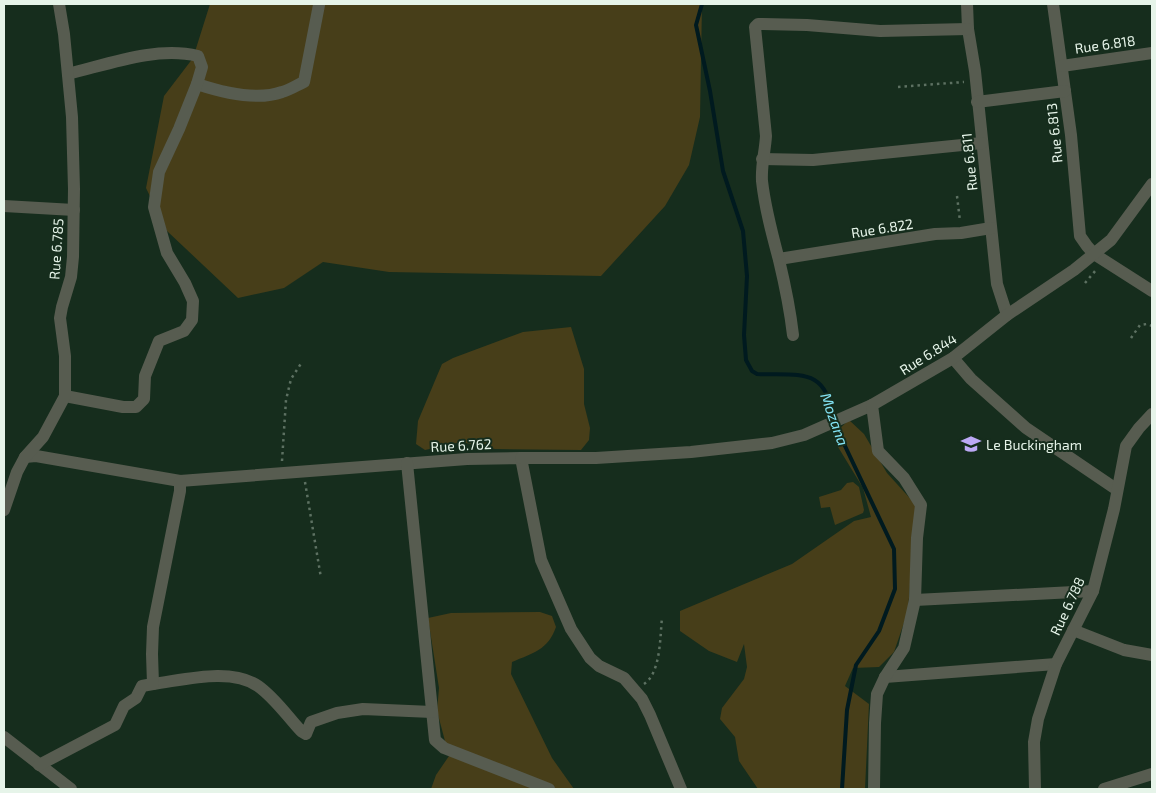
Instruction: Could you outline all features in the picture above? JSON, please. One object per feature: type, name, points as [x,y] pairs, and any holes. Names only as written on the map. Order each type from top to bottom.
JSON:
[{"type":"street","name":"Rue 6.785","points":[[4,510],[17,472],[26,457],[43,437],[65,396],[65,356],[60,318],[71,277],[74,210],[72,117],[59,4]]},
{"type":"street","name":"Rue 6.811","points":[[967,4],[968,29],[976,82],[998,284],[1007,315]]},
{"type":"street","name":"Rue 6.813","points":[[1053,4],[1065,91],[1080,236],[1094,254]]},
{"type":"street","points":[[197,84],[222,92],[260,95],[282,93],[304,82],[318,5]]},
{"type":"street","points":[[794,335],[779,259],[765,206],[762,159],[766,136],[755,27],[758,24],[807,25],[880,31],[968,29]]},
{"type":"street","name":"Rue 6.818","points":[[1062,66],[1152,52]]},
{"type":"street","points":[[65,396],[123,407],[136,407],[144,399],[145,376],[159,341],[184,331],[192,320],[193,300],[167,253],[154,207],[159,172],[179,129],[202,67],[198,56],[184,53],[157,54],[68,74]]},
{"type":"street","points":[[977,102],[1065,91]]},
{"type":"street","points":[[762,159],[813,160],[982,143]]},
{"type":"street","name":"Rue 6.844","points":[[521,458],[596,458],[691,452],[772,443],[804,435],[872,405],[952,358],[1007,315],[1074,270],[1111,240],[1152,184]]},
{"type":"street","points":[[4,206],[74,210]]},
{"type":"street","name":"Rue 6.822","points":[[779,259],[935,234],[961,233],[991,228]]},
{"type":"street","points":[[1094,254],[1152,291]]},
{"type":"street","points":[[952,358],[971,379],[1026,428],[1116,490]]},
{"type":"street","points":[[872,405],[878,451],[904,478],[921,505],[917,538],[915,600],[904,648],[885,677],[877,694],[875,706],[874,789]]},
{"type":"street","name":"Rue 6.788","points":[[1035,789],[1034,742],[1038,719],[1056,664],[1093,591],[1114,509],[1116,490],[1126,446],[1152,414]]},
{"type":"street","name":"Rue 6.762","points":[[26,457],[36,456],[147,477],[180,481],[467,459],[521,458]]},
{"type":"street","points":[[521,458],[540,560],[571,629],[590,658],[599,666],[624,678],[635,690],[650,715],[681,789]]},
{"type":"street","points":[[406,464],[436,740],[444,748],[550,789]]},
{"type":"street","points":[[153,684],[153,628],[180,491],[180,481]]},
{"type":"street","points":[[915,600],[1093,591]]},
{"type":"street","points":[[1072,630],[1124,650],[1152,654]]},
{"type":"street","points":[[885,677],[1056,664]]},
{"type":"street","points":[[39,765],[115,725],[124,706],[136,698],[142,686],[153,684],[225,676],[241,678],[257,686],[273,699],[301,731],[306,734],[311,722],[337,713],[363,709],[432,712]]},
{"type":"street","points":[[4,737],[70,789]]},
{"type":"street","points":[[1104,789],[1152,774]]},
{"type":"path","points":[[898,87],[976,82]]},
{"type":"path","points":[[957,196],[961,233]]},
{"type":"path","points":[[1131,338],[1140,325],[1147,324],[1152,326]]},
{"type":"path","points":[[281,472],[286,400],[291,379],[302,362]]},
{"type":"path","points":[[303,471],[321,578]]},
{"type":"path","points":[[635,690],[648,682],[656,669],[662,618]]},
{"type":"shaded area","points":[[210,4],[702,4],[700,117],[689,165],[665,206],[601,276],[389,272],[323,262],[284,288],[238,298],[167,231],[146,188],[164,96],[193,58]]},
{"type":"shaded area","points":[[571,327],[584,369],[584,404],[590,428],[589,440],[581,450],[495,449],[461,442],[425,450],[416,444],[418,421],[442,364],[453,358],[523,332]]},
{"type":"shaded area","points":[[849,420],[864,434],[887,473],[916,505],[908,611],[894,652],[879,667],[853,668],[845,686],[869,704],[865,789],[758,789],[739,761],[735,737],[720,719],[722,708],[744,679],[747,667],[744,644],[737,662],[709,651],[680,631],[680,611],[792,564],[854,521],[871,517],[863,488],[835,442],[838,430]]},
{"type":"shaded area","points":[[853,482],[859,487],[863,513],[835,525],[830,507],[821,508],[819,497],[841,490],[847,483]]},
{"type":"shaded area","points":[[540,612],[552,616],[556,627],[553,635],[539,650],[512,662],[511,674],[552,758],[574,789],[431,789],[436,775],[449,756],[437,711],[439,688],[428,618],[451,613]]},
{"type":"waterway","name":"Mozana","points":[[702,4],[696,25],[710,91],[723,171],[743,231],[747,276],[744,335],[746,360],[752,371],[757,374],[798,375],[808,377],[817,382],[824,390],[830,402],[833,419]]},
{"type":"waterway","name":"Mozana","points":[[835,425],[894,549],[895,589],[879,631],[856,665],[847,710],[842,789]]},
{"type":"place","name":"Le Buckingham","points":[[971,444]]}]
